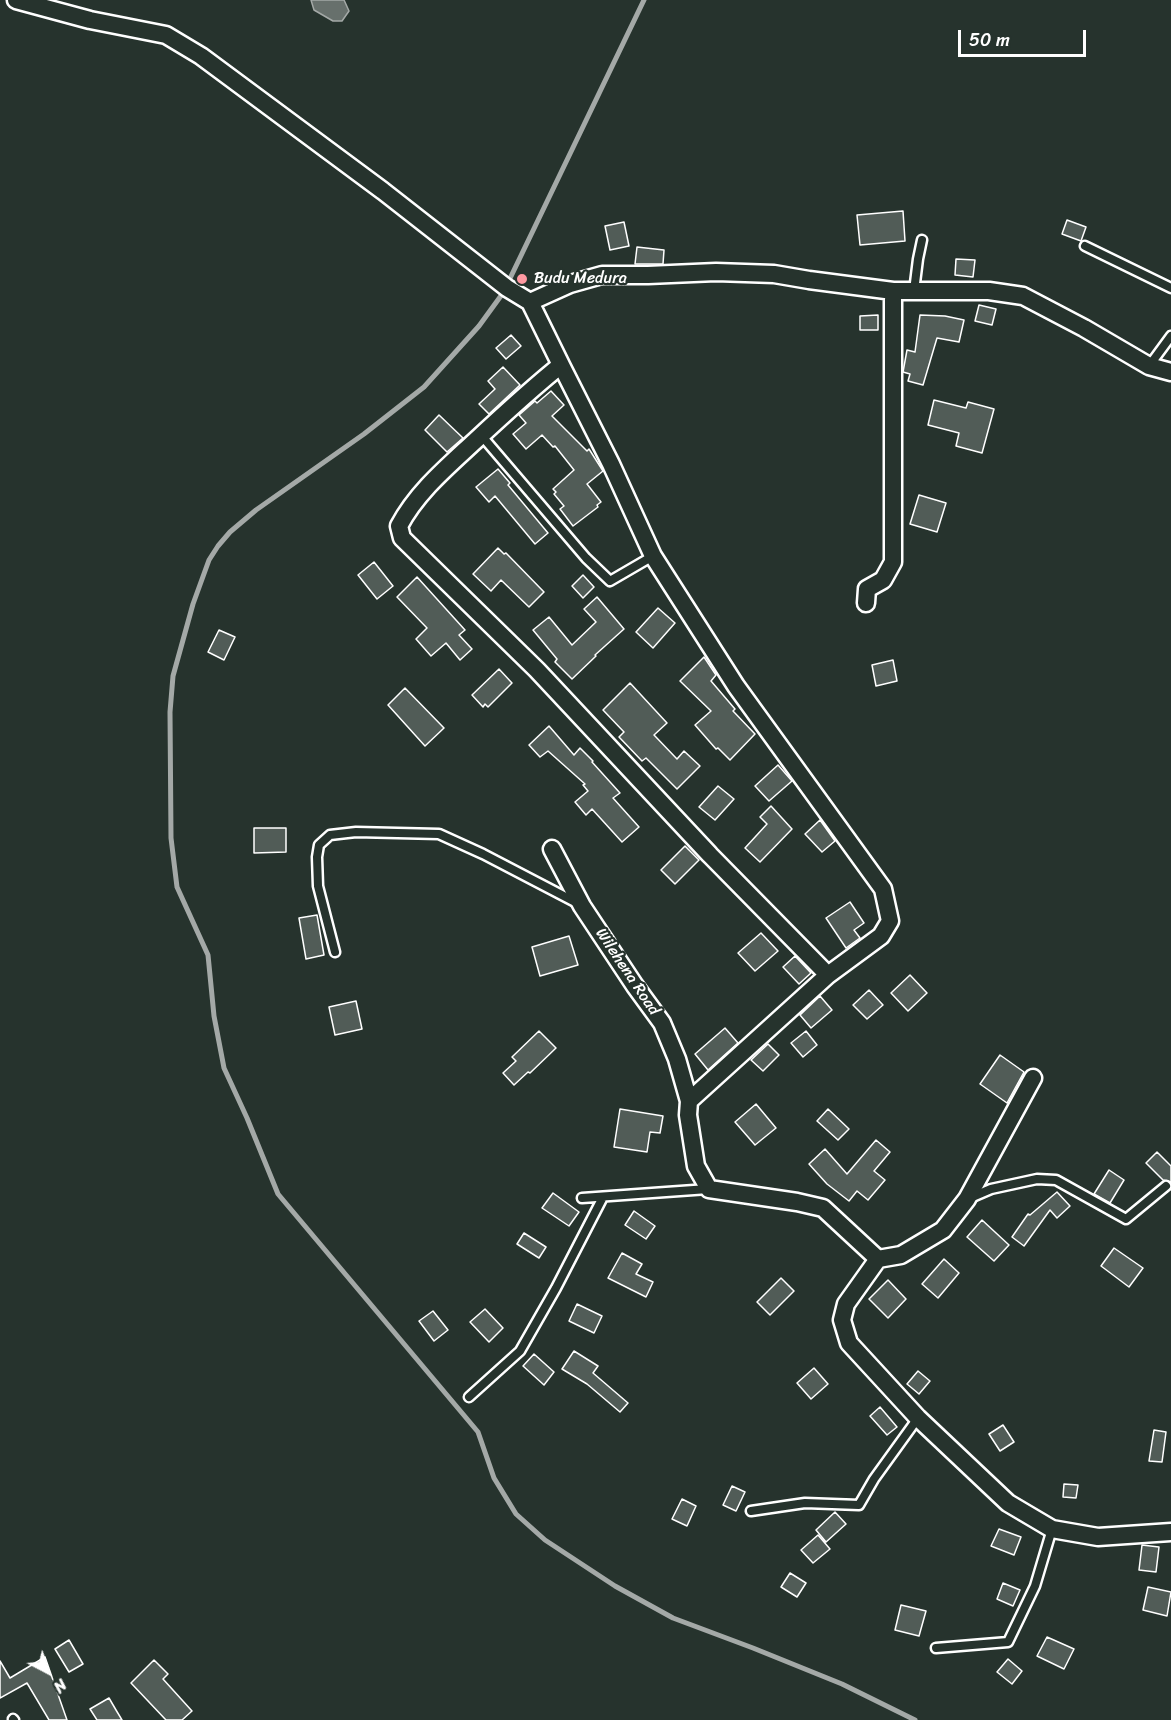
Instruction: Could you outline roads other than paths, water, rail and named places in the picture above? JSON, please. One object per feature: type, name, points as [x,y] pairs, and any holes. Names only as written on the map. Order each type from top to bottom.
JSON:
[{"type":"street","points":[[16,0],[90,20],[166,35],[201,56],[383,191],[507,288],[530,302],[611,464],[653,556],[736,686],[883,889],[890,921],[881,936],[828,975],[689,1101]]},
{"type":"street","points":[[530,302],[570,284],[602,275],[716,272],[774,274],[892,291],[989,291],[1023,296],[1149,366],[1171,372]]},
{"type":"street","points":[[866,603],[867,589],[883,580],[893,562],[892,291]]},
{"type":"street","points":[[561,365],[524,395],[434,479],[407,510],[399,526],[402,538],[537,670],[710,855],[828,975]]},
{"type":"street","name":"Wilehena Road","points":[[552,849],[582,906],[662,1023],[677,1059],[689,1101],[688,1115],[696,1166],[709,1189]]},
{"type":"street","points":[[1033,1078],[967,1199],[943,1230],[901,1255],[878,1259],[846,1304],[842,1320],[849,1342],[918,1418],[1008,1503],[1052,1529],[1098,1537],[1171,1532]]},
{"type":"street","points":[[709,1189],[823,1208],[878,1259]]},
{"type":"lane","points":[[915,291],[922,240]]},
{"type":"lane","points":[[1085,246],[1171,288]]},
{"type":"lane","points":[[1149,366],[1171,336]]},
{"type":"lane","points":[[481,435],[586,558],[610,581],[653,556]]},
{"type":"lane","points":[[335,952],[318,886],[319,845],[330,835],[356,832],[439,834],[483,854],[582,906]]},
{"type":"lane","points":[[967,1199],[991,1189],[1037,1179],[1056,1180],[1126,1219],[1166,1186]]},
{"type":"lane","points":[[582,1198],[709,1189]]},
{"type":"lane","points":[[469,1397],[520,1351],[556,1288],[603,1197]]},
{"type":"lane","points":[[751,1511],[805,1503],[859,1504],[918,1418]]},
{"type":"lane","points":[[936,1647],[1008,1642],[1035,1586],[1052,1529]]},
{"type":"waterway","points":[[644,0],[503,293],[479,326],[424,387],[364,434],[256,510],[230,532],[209,560],[193,604],[173,676],[170,712],[171,838],[177,887],[208,955],[214,1016],[224,1068],[278,1194],[478,1432],[494,1478],[516,1514],[545,1540],[615,1586],[673,1618],[842,1684],[915,1720]]},
{"type":"place","name":"Budu Medura","points":[[522,279]]}]
